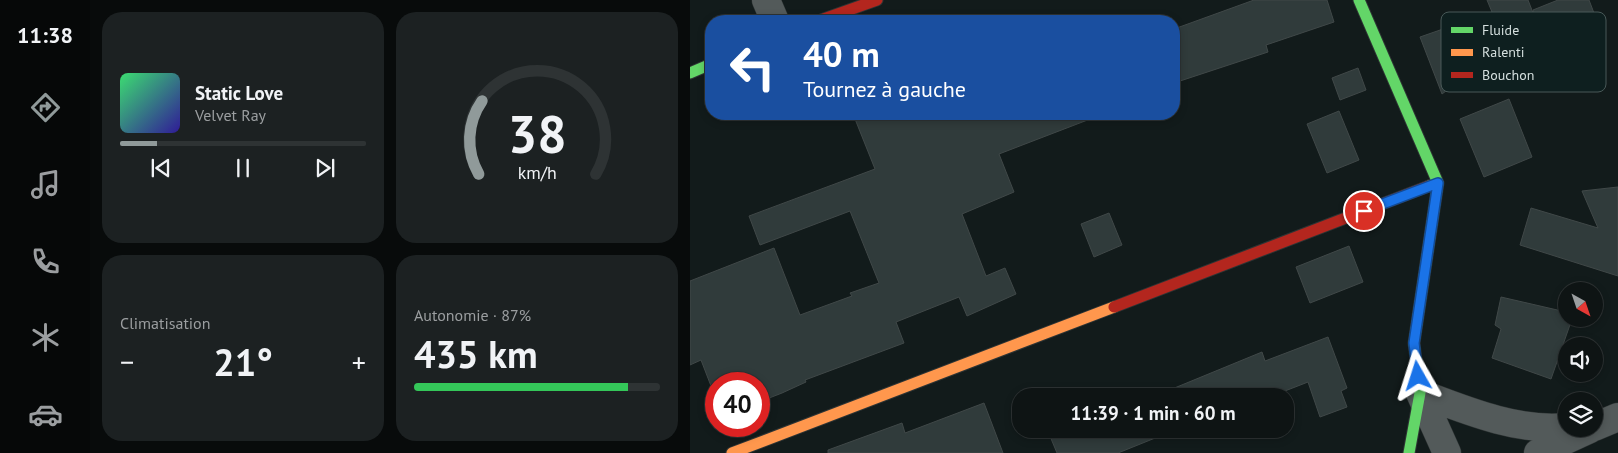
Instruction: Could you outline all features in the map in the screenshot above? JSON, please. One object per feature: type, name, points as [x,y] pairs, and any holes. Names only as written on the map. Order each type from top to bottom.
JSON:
[{"type":"street","points":[[766,0],[772,15]]},
{"type":"street","points":[[835,15],[876,0]]},
{"type":"street","points":[[1359,0],[1438,183],[1414,343],[1420,393],[1409,453]]},
{"type":"street","points":[[690,73],[705,67]]},
{"type":"street","points":[[732,453],[1438,183]]},
{"type":"street","points":[[1420,393],[1460,408],[1509,422],[1558,428]]},
{"type":"street","points":[[1420,393],[1447,453]]},
{"type":"street","points":[[1538,453],[1572,437]]},
{"type":"building","points":[[1254,0],[1327,0],[1334,22],[1266,45],[1268,52],[1180,81],[1180,27]]},
{"type":"building","points":[[1487,0],[1528,0],[1533,12],[1492,12]]},
{"type":"building","points":[[1558,0],[1589,0],[1594,12],[1534,12],[1533,10]]},
{"type":"building","points":[[1441,30],[1441,91],[1420,37]]},
{"type":"building","points":[[1358,68],[1366,90],[1340,100],[1332,78]]},
{"type":"building","points":[[1509,99],[1532,157],[1484,177],[1460,119]]},
{"type":"building","points":[[1339,111],[1359,160],[1327,173],[1307,124]]},
{"type":"building","points":[[855,120],[1088,120],[999,154],[1014,192],[962,214],[986,276],[1005,268],[1016,294],[967,316],[959,297],[896,322],[904,343],[805,380],[806,382],[770,398],[770,372],[706,372],[701,360],[690,365],[690,281],[774,248],[800,315],[852,296],[850,293],[879,283],[850,211],[760,245],[749,216],[875,169]]},
{"type":"building","points":[[1618,187],[1618,276],[1520,245],[1531,208],[1598,228],[1582,191]]},
{"type":"building","points":[[1109,213],[1122,245],[1094,257],[1081,224]]},
{"type":"building","points":[[1349,246],[1363,282],[1310,303],[1296,267]]},
{"type":"building","points":[[1501,297],[1558,310],[1558,328],[1569,328],[1566,337],[1558,337],[1558,359],[1551,379],[1492,358],[1501,329],[1495,325]]},
{"type":"building","points":[[1328,337],[1347,388],[1341,391],[1347,407],[1320,417],[1308,382],[1293,388],[1174,388],[1262,352],[1265,361]]},
{"type":"building","points":[[984,403],[1003,453],[828,453],[828,450],[902,423],[905,433]]},
{"type":"building","points":[[1051,438],[1155,438],[1118,453],[1057,453]]},
{"type":"traffic: fast","points":[[1359,0],[1438,183],[1429,186]]},
{"type":"traffic: fast","points":[[690,73],[705,67]]},
{"type":"traffic: fast","points":[[1409,453],[1420,393],[1414,343],[1438,183]]},
{"type":"traffic: slow","points":[[732,453],[1114,307]]},
{"type":"traffic: jam","points":[[835,15],[877,0]]},
{"type":"traffic: jam","points":[[1114,307],[1429,186]]},
{"type":"route","points":[[1364,211],[1438,183],[1414,343],[1418,376]]}]
